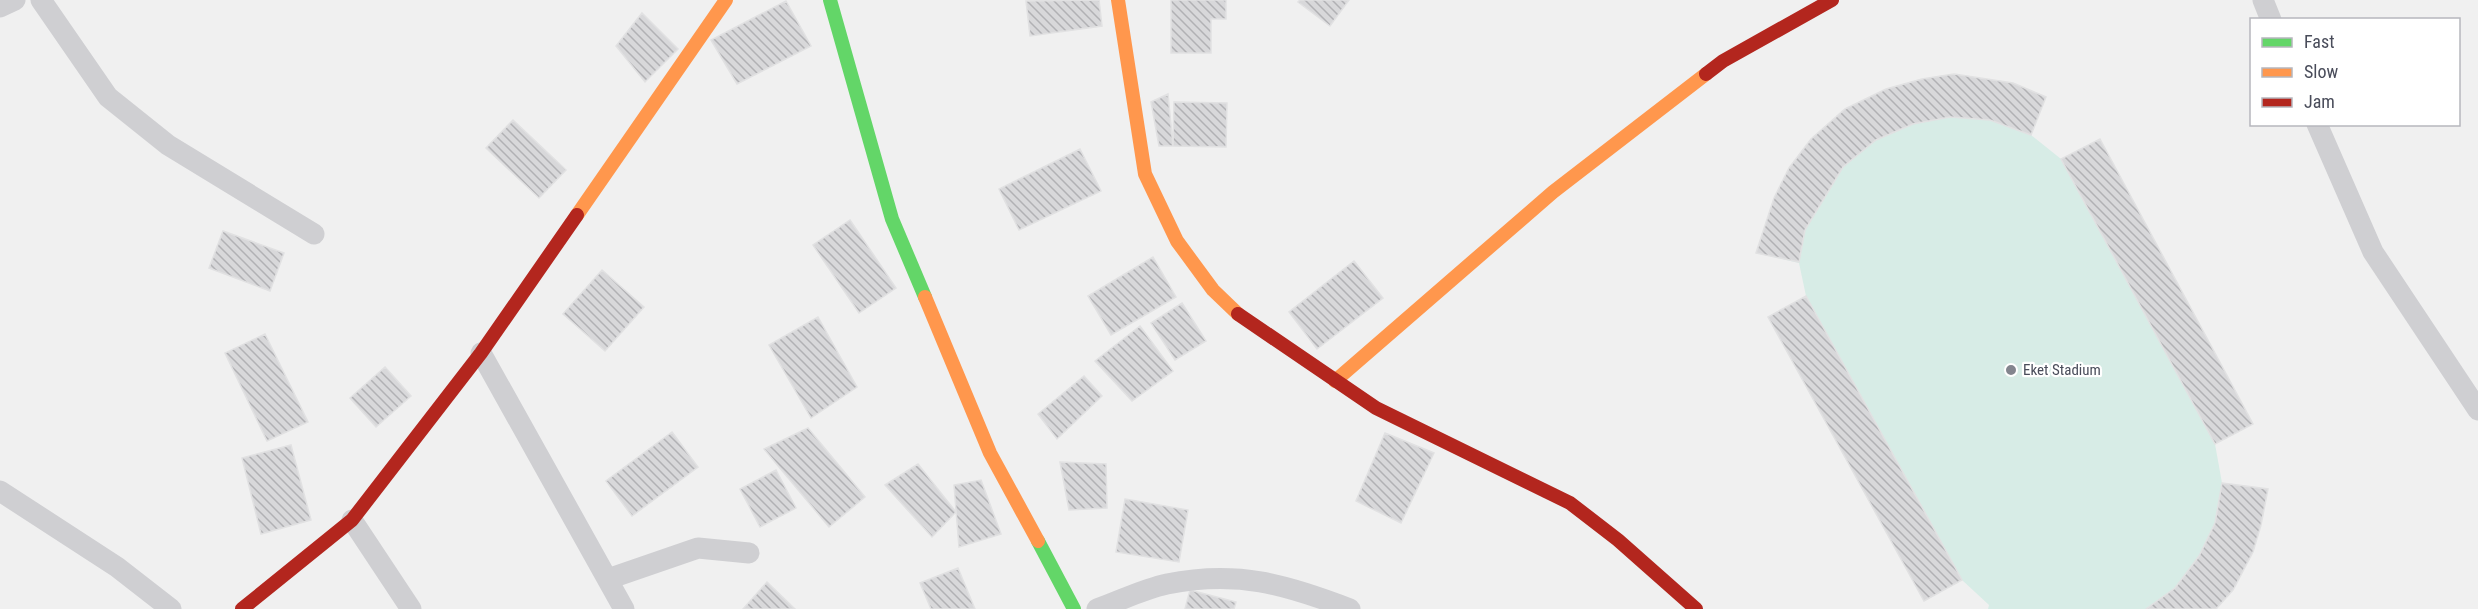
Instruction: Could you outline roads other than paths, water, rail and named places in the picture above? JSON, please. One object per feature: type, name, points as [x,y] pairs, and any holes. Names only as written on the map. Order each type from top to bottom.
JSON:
[{"type":"street","points":[[0,7],[15,0]]},
{"type":"street","points":[[41,0],[108,97],[168,145],[314,234]]},
{"type":"street","points":[[242,609],[352,520],[481,353],[726,0]]},
{"type":"street","points":[[830,0],[892,219],[990,453],[1074,609]]},
{"type":"street","points":[[1118,0],[1145,174],[1177,241],[1213,290],[1242,318],[1376,408],[1570,503],[1618,540],[1696,609]]},
{"type":"street","points":[[1335,381],[1553,192],[1723,61],[1832,0]]},
{"type":"street","points":[[2263,0],[2270,18]]},
{"type":"street","points":[[2319,126],[2373,252],[2478,410]]},
{"type":"street","points":[[481,353],[624,609]]},
{"type":"street","points":[[0,491],[117,567],[171,609]]},
{"type":"street","points":[[352,520],[411,609]]},
{"type":"street","points":[[608,579],[698,548],[749,553]]},
{"type":"street","points":[[1097,609],[1165,585],[1221,578],[1256,580],[1290,588],[1350,609]]},
{"type":"place","name":"Eket Stadium","points":[[2011,370]]}]
